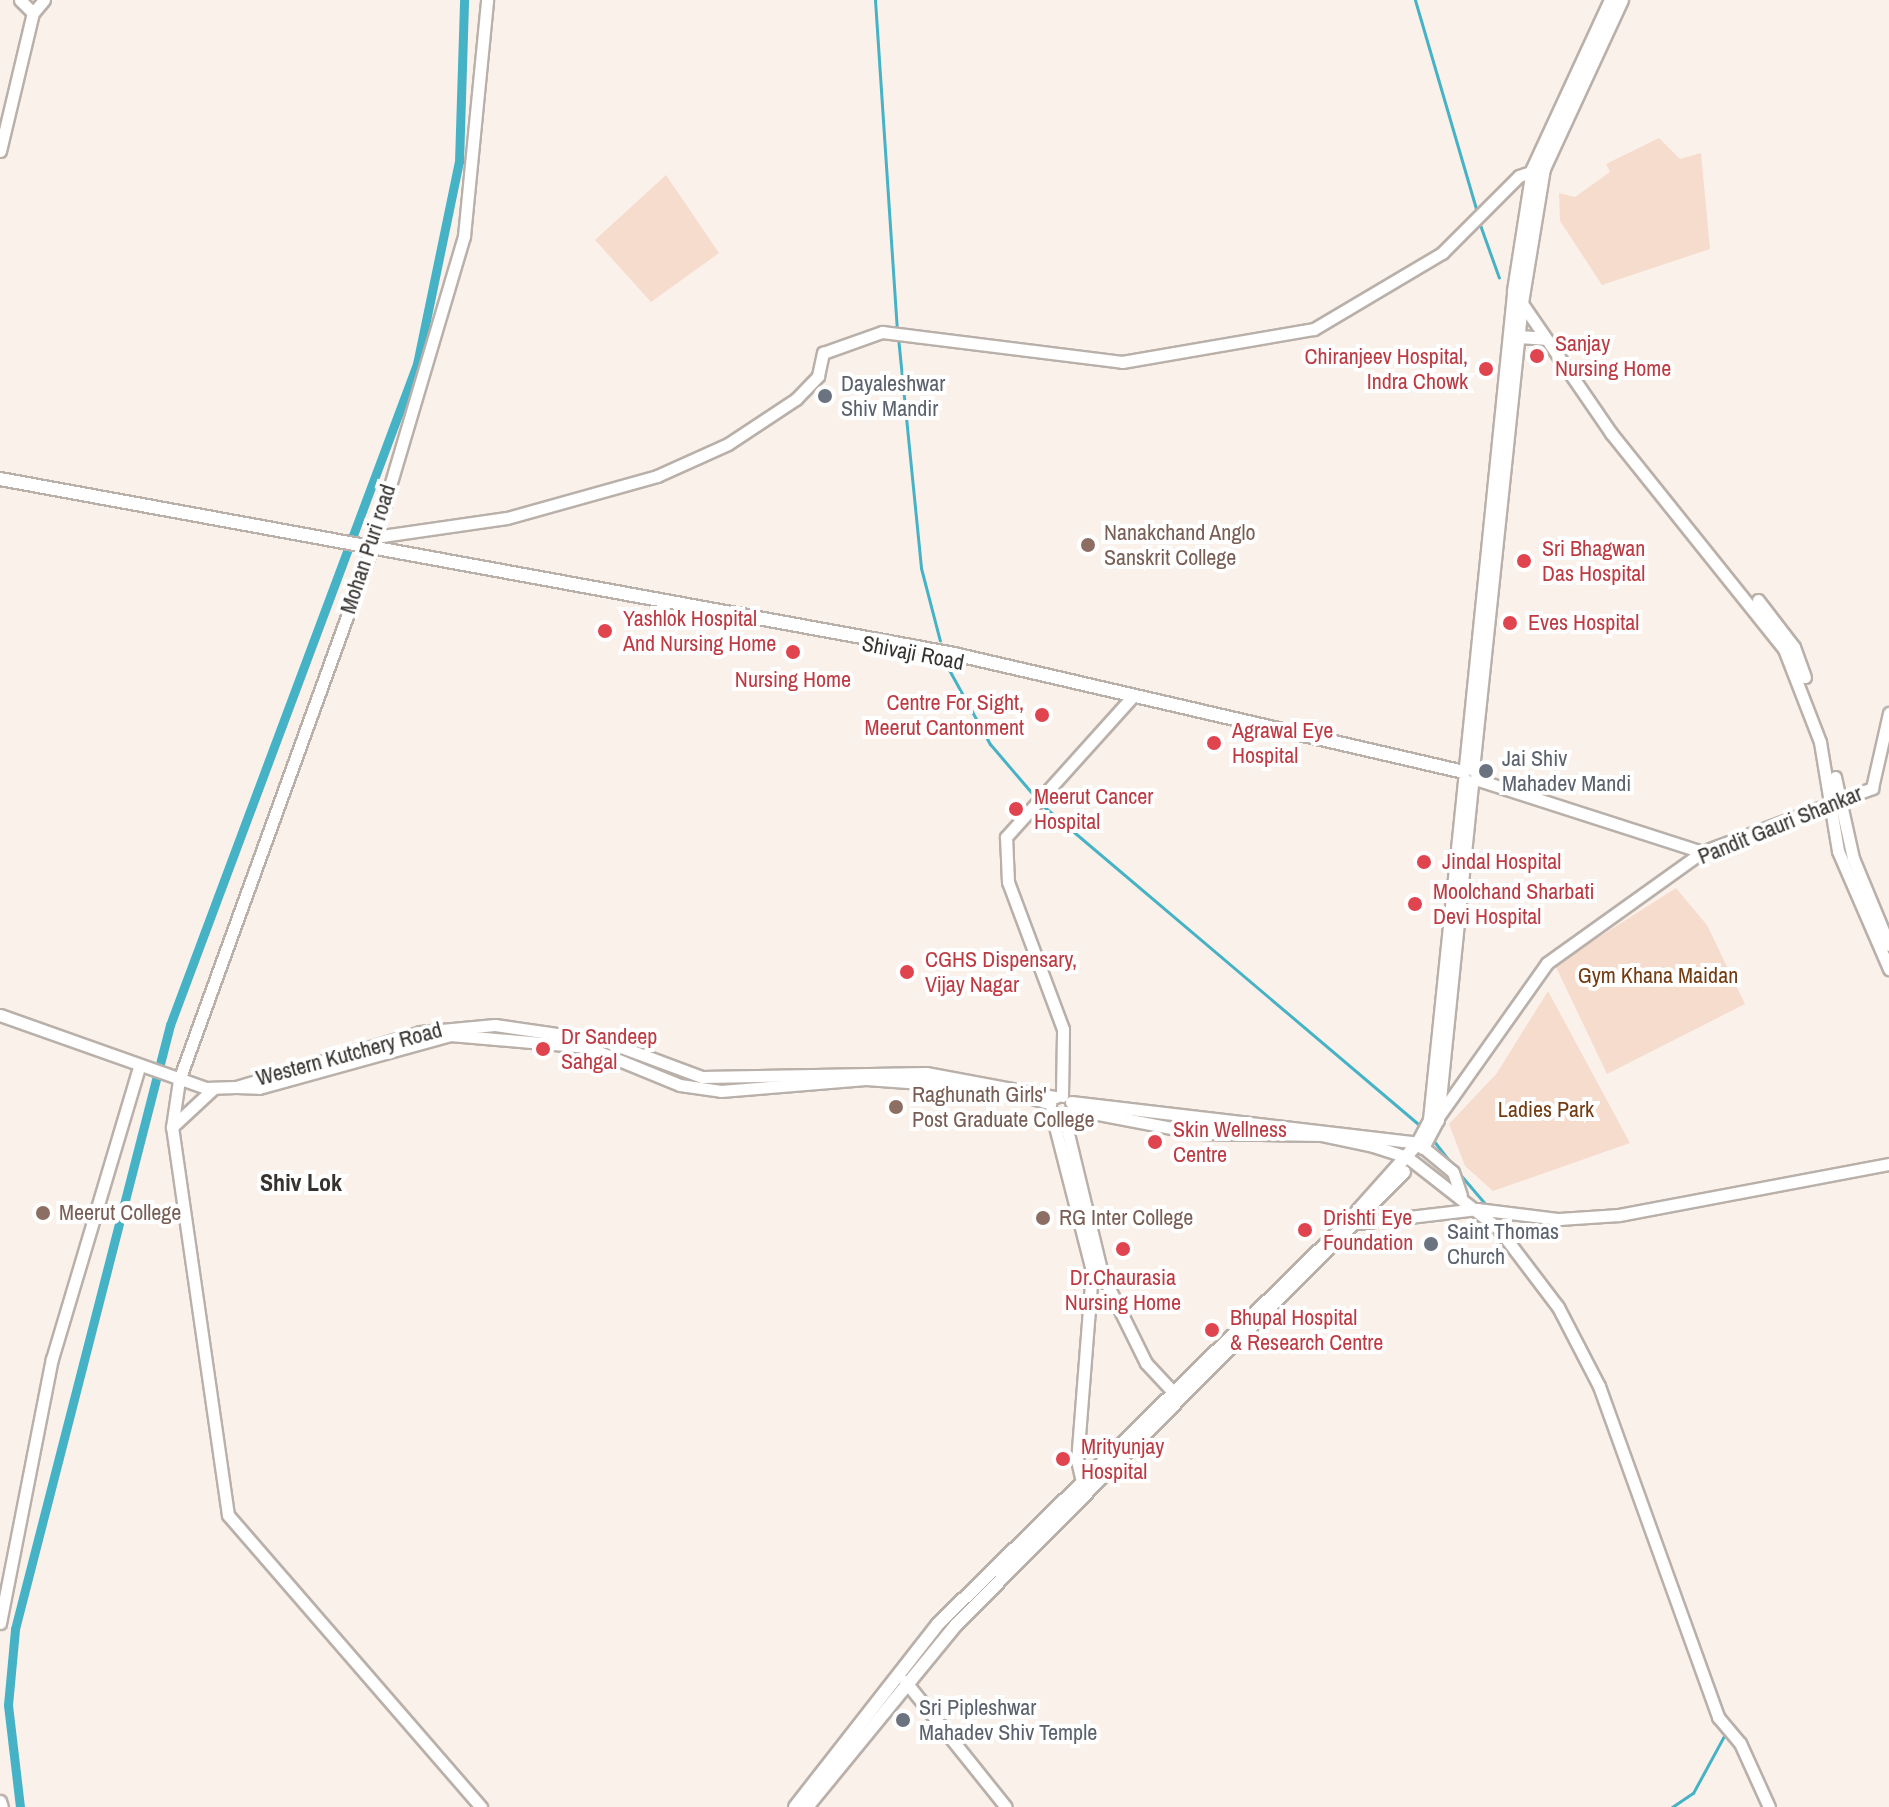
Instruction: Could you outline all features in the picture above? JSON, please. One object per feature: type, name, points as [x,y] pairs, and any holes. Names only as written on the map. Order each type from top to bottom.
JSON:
[{"type":"main road","points":[[1468,776],[1518,292],[1538,169],[1611,0]]},
{"type":"main road","points":[[1538,169],[1622,0]]},
{"type":"main road","points":[[795,1807],[884,1685],[1081,1487],[1358,1223],[1410,1160],[1427,1133],[1519,337],[1518,292]]},
{"type":"main road","points":[[1519,337],[1545,339]]},
{"type":"main road","points":[[0,479],[266,529]]},
{"type":"main road","points":[[0,487],[266,529]]},
{"type":"main road","name":"Shivaji Road","points":[[266,529],[368,544],[931,655],[1468,776]]},
{"type":"main road","points":[[807,1807],[905,1681],[1171,1390],[1410,1160]]},
{"type":"street","points":[[20,0],[33,13]]},
{"type":"street","points":[[0,151],[33,13],[44,0]]},
{"type":"street","name":"Mohan Puri road","points":[[481,1807],[228,1515],[172,1127],[179,1080],[368,544],[464,236],[487,0]]},
{"type":"street","points":[[368,544],[483,523],[657,476],[728,444],[796,399],[830,348],[896,331],[1122,362],[1263,342],[1355,310],[1442,253],[1538,169]]},
{"type":"street","points":[[1518,292],[1545,339],[1784,649],[1820,742],[1836,803],[1838,851],[1889,969]]},
{"type":"street","points":[[1518,292],[1632,449],[1794,647],[1850,847],[1889,945]]},
{"type":"street","points":[[1081,1487],[1092,1271],[1061,1105],[1063,1029],[1008,882],[1006,837],[1034,802],[1133,699]]},
{"type":"street","name":"Pandit Gauri Shankar","points":[[1427,1133],[1547,963],[1702,852],[1872,788],[1889,713]]},
{"type":"street","points":[[1468,776],[1702,852]]},
{"type":"street","points":[[1838,851],[1850,847]]},
{"type":"street","name":"Western Kutchery Road","points":[[0,1015],[144,1069],[214,1088],[236,1087],[420,1032],[495,1025],[605,1041],[702,1077],[926,1073],[1198,1133],[1322,1135],[1410,1160],[1477,1209],[1558,1307],[1599,1386],[1722,1724],[1734,1736],[1769,1807]]},
{"type":"street","points":[[0,1623],[52,1359],[144,1069]]},
{"type":"street","points":[[172,1127],[214,1088]]},
{"type":"street","points":[[1061,1105],[1427,1133],[1453,1172],[1462,1196]]},
{"type":"street","points":[[1061,1105],[1102,1274],[1146,1363],[1171,1390]]},
{"type":"street","points":[[1358,1223],[1477,1209],[1559,1219],[1619,1215],[1889,1164]]},
{"type":"street","points":[[905,1681],[1006,1807]]},
{"type":"street","points":[[0,1801],[2,1807]]},
{"type":"green space","points":[[1659,138],[1680,159],[1701,153],[1710,249],[1602,285],[1560,221],[1559,193],[1575,197],[1610,172],[1606,164]]},
{"type":"green space","points":[[666,175],[719,253],[651,302],[595,240]]},
{"type":"green space","name":"Gym Khana Maidan","points":[[1676,888],[1707,925],[1745,1004],[1607,1074],[1555,965]]},
{"type":"green space","name":"Ladies Park","points":[[1548,991],[1630,1143],[1493,1191],[1465,1166],[1449,1124],[1497,1073]]},
{"type":"waterway","points":[[20,1807],[8,1705],[15,1629],[170,1025],[417,364],[459,162],[464,0]]},
{"type":"waterway","points":[[875,0],[897,329]]},
{"type":"waterway","points":[[1415,0],[1478,215]]},
{"type":"waterway","points":[[1479,222],[1499,278]]},
{"type":"waterway","points":[[898,337],[921,568],[940,641]]},
{"type":"waterway","points":[[948,668],[990,744],[1037,799]]},
{"type":"waterway","points":[[1042,805],[1423,1128]]},
{"type":"waterway","points":[[1433,1140],[1453,1166]]},
{"type":"waterway","points":[[1458,1172],[1487,1206]]},
{"type":"waterway","points":[[1494,1214],[1564,1305],[1607,1393]]},
{"type":"waterway","points":[[1623,1437],[1727,1723]]},
{"type":"waterway","points":[[1672,1807],[1693,1793],[1725,1734]]},
{"type":"place","name":"Sanjay Nursing Home","points":[[1537,356]]},
{"type":"place","name":"Chiranjeev Hospital, Indra Chowk","points":[[1486,369]]},
{"type":"place","name":"Dayaleshwar Shiv Mandir","points":[[825,396]]},
{"type":"place","name":"Nanakchand Anglo Sanskrit College","points":[[1088,545]]},
{"type":"place","name":"Sri Bhagwan Das Hospital","points":[[1524,561]]},
{"type":"place","name":"Eves Hospital","points":[[1510,623]]},
{"type":"place","name":"Yashlok Hospital And Nursing Home","points":[[605,631]]},
{"type":"place","name":"Nursing Home","points":[[793,652]]},
{"type":"place","name":"Centre For Sight, Meerut Cantonment","points":[[1042,715]]},
{"type":"place","name":"Agrawal Eye Hospital","points":[[1214,743]]},
{"type":"place","name":"Jai Shiv Mahadev Mandi","points":[[1486,771]]},
{"type":"place","name":"Meerut Cancer Hospital","points":[[1016,809]]},
{"type":"place","name":"Jindal Hospital","points":[[1424,862]]},
{"type":"place","name":"Moolchand Sharbati Devi Hospital","points":[[1415,904]]},
{"type":"place","name":"CGHS Dispensary, Vijay Nagar","points":[[907,972]]},
{"type":"place","name":"Dr Sandeep Sahgal","points":[[543,1049]]},
{"type":"place","name":"Raghunath Girls' Post Graduate College","points":[[896,1107]]},
{"type":"place","name":"Skin Wellness Centre","points":[[1155,1142]]},
{"type":"place","name":"Meerut College","points":[[43,1213]]},
{"type":"place","name":"RG Inter College","points":[[1043,1218]]},
{"type":"place","name":"Drishti Eye Foundation","points":[[1305,1230]]},
{"type":"place","name":"Saint Thomas Church","points":[[1431,1244]]},
{"type":"place","name":"Dr.Chaurasia Nursing Home","points":[[1123,1249]]},
{"type":"place","name":"Bhupal Hospital & Research Centre","points":[[1212,1330]]},
{"type":"place","name":"Mrityunjay Hospital","points":[[1063,1459]]},
{"type":"place","name":"Sri Pipleshwar Mahadev Shiv Temple","points":[[903,1720]]},
{"type":"district","name":"Shiv Lok","points":[[301,1183]]}]
